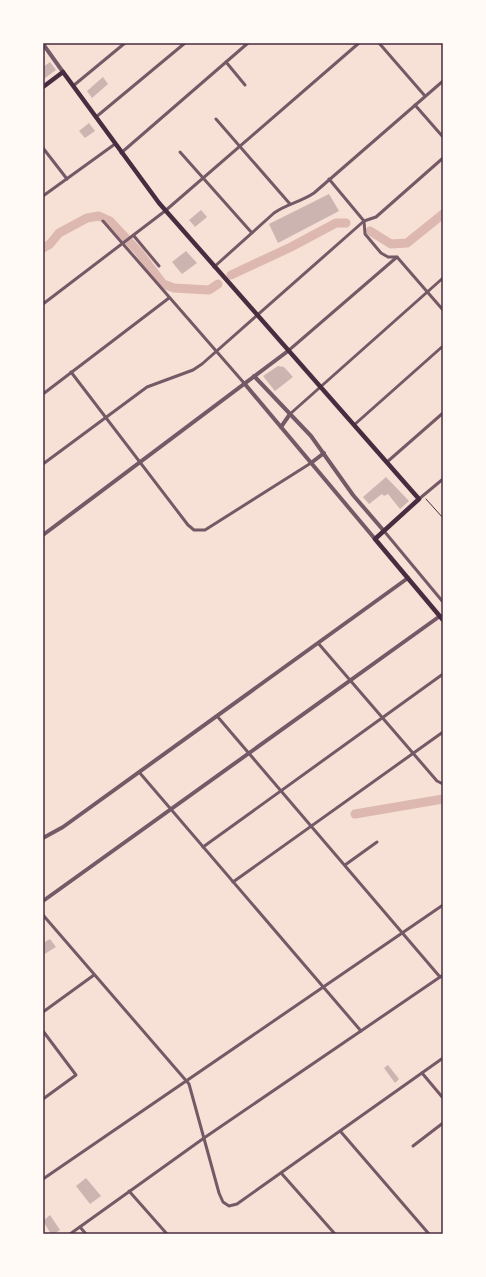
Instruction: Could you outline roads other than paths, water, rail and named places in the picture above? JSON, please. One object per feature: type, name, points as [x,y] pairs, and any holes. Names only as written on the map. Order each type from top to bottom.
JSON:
[{"type":"main road","points":[[43,87],[63,72],[165,211],[387,462],[421,498],[374,539],[442,618]]},
{"type":"street","points":[[74,86],[125,43]]},
{"type":"street","points":[[96,117],[185,43]]},
{"type":"street","points":[[121,153],[248,43]]},
{"type":"street","points":[[43,304],[165,211],[359,43]]},
{"type":"street","points":[[379,43],[425,96]]},
{"type":"street","points":[[43,44],[63,72]]},
{"type":"street","points":[[226,62],[245,85]]},
{"type":"street","points":[[214,267],[274,213],[290,204],[308,197],[443,80]]},
{"type":"street","points":[[415,105],[443,137]]},
{"type":"street","points":[[216,119],[290,204]]},
{"type":"street","points":[[43,196],[115,144]]},
{"type":"street","points":[[43,148],[67,179]]},
{"type":"street","points":[[180,152],[252,233]]},
{"type":"street","points":[[43,464],[147,387],[198,367],[364,221],[376,217],[443,158]]},
{"type":"street","points":[[329,179],[364,221],[365,234],[381,253],[388,257],[397,257],[443,310]]},
{"type":"street","points":[[103,221],[124,243],[169,298],[217,350],[374,539]]},
{"type":"street","points":[[132,237],[159,266]]},
{"type":"street","points":[[43,535],[288,351],[397,257]]},
{"type":"street","points":[[281,427],[290,414],[443,278]]},
{"type":"street","points":[[43,394],[169,298]]},
{"type":"street","points":[[354,425],[443,346]]},
{"type":"street","points":[[71,372],[188,525],[198,532],[205,530],[311,463],[324,453]]},
{"type":"street","points":[[254,376],[311,436],[353,495],[443,602]]},
{"type":"street","points":[[387,462],[443,413]]},
{"type":"street","points":[[421,498],[443,479]]},
{"type":"street","points":[[43,838],[63,827],[408,578]]},
{"type":"street","points":[[43,901],[351,680],[442,618]]},
{"type":"street","points":[[318,643],[437,780],[443,784]]},
{"type":"street","points":[[203,847],[443,674]]},
{"type":"street","points":[[70,1234],[204,1138],[442,976],[402,932],[217,716]]},
{"type":"street","points":[[233,882],[443,732]]},
{"type":"street","points":[[139,772],[361,1031]]},
{"type":"street","points":[[345,866],[377,842]]},
{"type":"street","points":[[43,1179],[443,905]]},
{"type":"street","points":[[43,915],[190,1087],[219,1193],[226,1205],[232,1206],[237,1204],[282,1174],[443,1058]]},
{"type":"street","points":[[43,1012],[94,975]]},
{"type":"street","points":[[43,1030],[76,1075],[43,1099]]},
{"type":"street","points":[[422,1073],[443,1098]]},
{"type":"street","points":[[413,1146],[443,1123]]},
{"type":"street","points":[[341,1132],[429,1234]]},
{"type":"street","points":[[282,1174],[334,1234]]},
{"type":"street","points":[[130,1191],[167,1234]]},
{"type":"street","points":[[80,1227],[86,1234]]},
{"type":"waterway","points":[[370,231],[391,244],[407,243],[443,214]]},
{"type":"waterway","points":[[43,248],[50,244],[59,233],[87,218],[99,216],[110,221],[138,251],[163,284],[174,288],[209,290],[218,284]]},
{"type":"waterway","points":[[231,275],[291,247],[336,223],[346,223]]},
{"type":"waterway","points":[[355,814],[443,799]]}]
